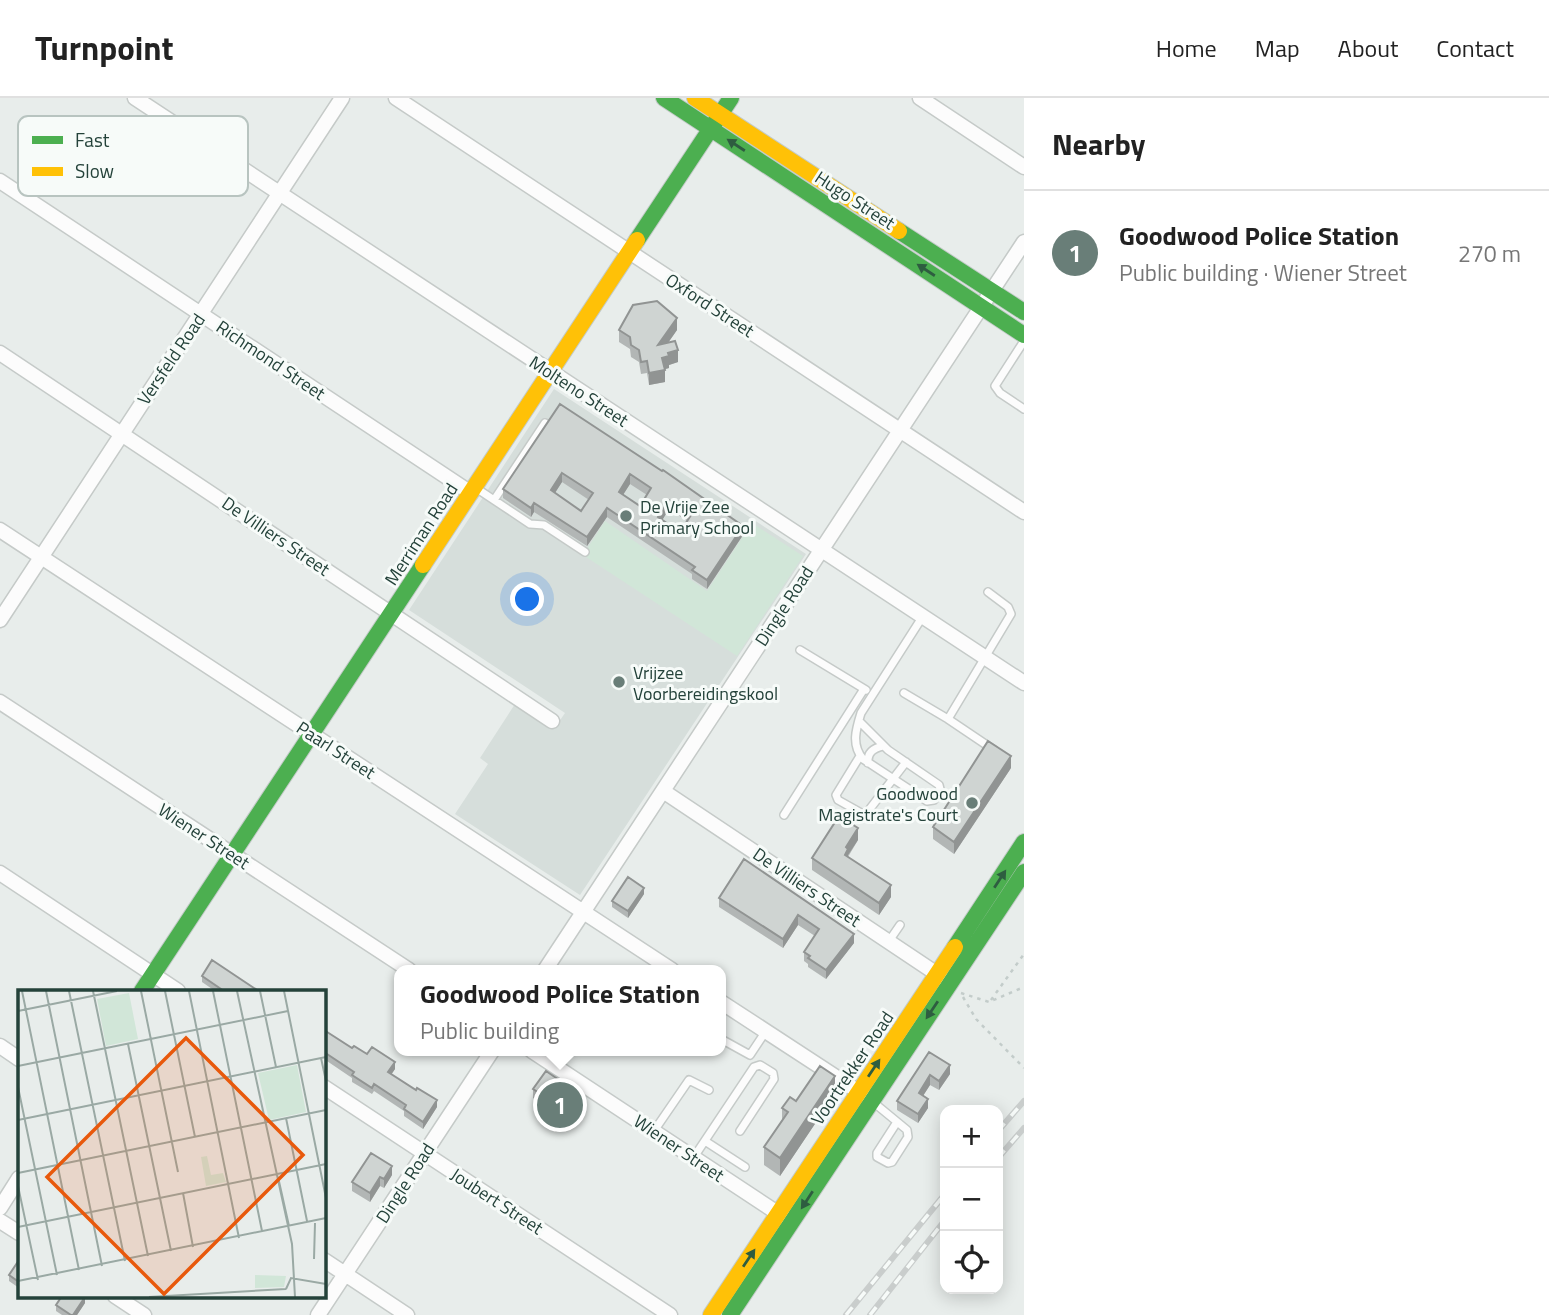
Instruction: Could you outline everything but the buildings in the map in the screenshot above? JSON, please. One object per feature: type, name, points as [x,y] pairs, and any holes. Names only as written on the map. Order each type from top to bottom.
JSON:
[{"type":"street","name":"Molteno Street","points":[[135,98],[162,116]]},
{"type":"street","name":"Versfeld Road","points":[[0,620],[342,98]]},
{"type":"street","name":"Oxford Street","points":[[396,98],[1024,512]]},
{"type":"street","name":"Hugo Street","points":[[664,98],[1024,335]]},
{"type":"street","name":"Hugo Street","points":[[695,98],[1024,312]]},
{"type":"street","name":"Merriman Road","points":[[143,990],[731,98]]},
{"type":"street","points":[[920,98],[1024,167]]},
{"type":"street","name":"Molteno Street","points":[[248,173],[1024,683]]},
{"type":"street","name":"Richmond Street","points":[[0,181],[18,193]]},
{"type":"street","name":"Richmond Street","points":[[23,196],[473,490]]},
{"type":"street","name":"Dingle Road","points":[[548,965],[1024,242]]},
{"type":"street","name":"De Villiers Street","points":[[0,354],[552,720]]},
{"type":"street","name":"Paarl Street","points":[[0,530],[664,965]]},
{"type":"street","name":"Wiener Street","points":[[0,702],[401,965]]},
{"type":"street","name":"De Villiers Street","points":[[663,791],[944,978]]},
{"type":"street","name":"Voortrekker Road","points":[[944,978],[1024,842]]},
{"type":"street","name":"Voortrekker Road","points":[[730,1315],[785,1219],[865,1096],[944,978],[1024,872]]},
{"type":"street","points":[[0,873],[176,990]]},
{"type":"street","points":[[726,1005],[865,1096]]},
{"type":"street","points":[[0,1046],[18,1058]]},
{"type":"street","name":"Dingle Road","points":[[318,1315],[489,1056]]},
{"type":"street","name":"Wiener Street","points":[[539,1056],[785,1219]]},
{"type":"street","name":"Joubert Street","points":[[326,1088],[670,1315]]},
{"type":"street","points":[[0,1208],[18,1180]]},
{"type":"street","name":"Voortrekker Road","points":[[711,1315],[785,1219]]},
{"type":"street","points":[[0,1221],[18,1232]]},
{"type":"street","points":[[326,1261],[407,1315]]},
{"type":"street","points":[[117,1298],[144,1315]]},
{"type":"lane","points":[[1024,341],[995,386],[1000,393],[1024,408]]},
{"type":"lane","points":[[494,500],[545,423]]},
{"type":"lane","points":[[473,490],[494,500],[530,524],[544,525],[585,552]]},
{"type":"lane","points":[[948,719],[1010,614],[1008,607],[988,592]]},
{"type":"lane","points":[[859,721],[883,746],[939,785],[935,799],[927,801],[868,763],[860,756],[855,736],[861,713],[924,616]]},
{"type":"lane","points":[[800,650],[873,695]]},
{"type":"lane","points":[[783,815],[864,689]]},
{"type":"lane","points":[[904,693],[997,752]]},
{"type":"lane","points":[[868,763],[871,751],[883,746]]},
{"type":"lane","points":[[860,756],[837,791],[837,798],[841,803],[859,813],[866,813],[906,762]]},
{"type":"lane","points":[[889,941],[900,925]]},
{"type":"lane","points":[[726,1042],[750,1055],[766,1031]]},
{"type":"lane","points":[[693,1158],[754,1067],[760,1065],[773,1073],[774,1079],[740,1131]]},
{"type":"lane","points":[[653,1131],[688,1081],[691,1080],[709,1090]]},
{"type":"lane","points":[[865,1096],[907,1130],[908,1137],[892,1162],[888,1163],[877,1157],[877,1153],[897,1122]]},
{"type":"lane","points":[[705,1141],[745,1167]]},
{"type":"path","points":[[989,1002],[1024,954]]},
{"type":"path","points":[[1024,987],[989,1002],[961,993],[976,1019],[1024,1068]]},
{"type":"shaded area","name":"Vrijzee Voorbereidingskool","points":[[554,389],[806,554],[580,895],[455,814],[488,764],[480,758],[515,704],[554,729],[565,713],[409,610]]},
{"type":"green space","points":[[605,521],[707,591],[752,523],[803,556],[737,656],[583,555]]},
{"type":"railway","points":[[1003,1125],[1024,1101]]},
{"type":"railway","points":[[1003,1152],[1024,1128]]},
{"type":"railway","points":[[846,1315],[940,1200]]},
{"type":"railway","points":[[870,1315],[940,1226]]},
{"type":"traffic: fast","points":[[664,98],[1024,335]]},
{"type":"traffic: fast","points":[[637,240],[731,98]]},
{"type":"traffic: fast","points":[[899,231],[1024,312]]},
{"type":"traffic: fast","points":[[143,990],[423,565]]},
{"type":"traffic: fast","points":[[955,947],[1024,842]]},
{"type":"traffic: fast","points":[[730,1315],[1024,872]]},
{"type":"traffic: slow","points":[[695,98],[899,231]]},
{"type":"traffic: slow","points":[[423,565],[637,240]]},
{"type":"traffic: slow","points":[[711,1315],[955,947]]},
{"type":"place","name":"De Vrije Zee Primary School","points":[[626,516]]},
{"type":"place","name":"Vrijzee Voorbereidingskool","points":[[619,682]]},
{"type":"place","name":"Goodwood Magistrate's Court","points":[[972,803]]},
{"type":"place","name":"Goodwood Police Station","points":[[560,1105]]}]
